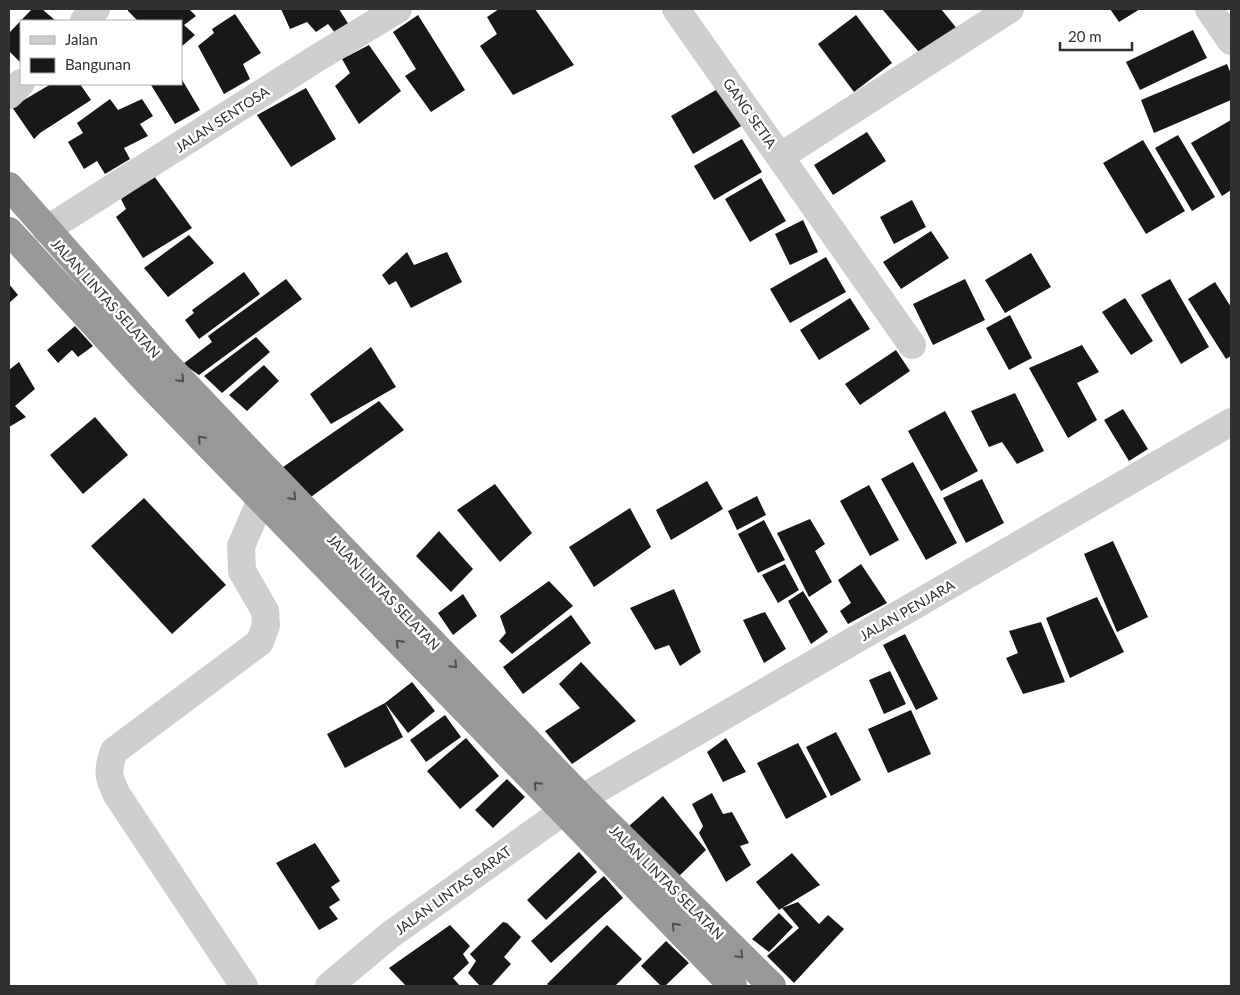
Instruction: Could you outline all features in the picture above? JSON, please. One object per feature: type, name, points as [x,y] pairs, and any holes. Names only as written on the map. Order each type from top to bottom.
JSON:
[{"type":"highway","name":"JALAN LINTAS SELATAN","points":[[9,186],[165,363],[233,453],[261,500],[572,804],[772,986]]},
{"type":"highway","name":"JALAN LINTAS SELATAN","points":[[9,231],[29,256],[148,384],[233,453],[572,804],[733,986]]},
{"type":"street","points":[[85,20],[96,9]]},
{"type":"street","name":"JALAN SENTOSA","points":[[46,230],[398,9]]},
{"type":"street","name":"GANG SETIA","points":[[676,9],[912,344]]},
{"type":"street","points":[[781,156],[1010,9]]},
{"type":"street","points":[[1210,9],[1231,41]]},
{"type":"street","points":[[9,95],[20,84]]},
{"type":"street","name":"JALAN PENJARA","points":[[572,804],[1231,422]]},
{"type":"street","points":[[244,986],[117,795],[109,780],[108,766],[114,751],[260,642],[266,625],[265,611],[242,571],[241,546],[261,500]]},
{"type":"street","name":"JALAN LINTAS BARAT","points":[[329,986],[390,935],[572,804]]},
{"type":"building","points":[[32,9],[42,9],[55,20],[21,20]]},
{"type":"building","points":[[128,9],[189,9],[196,16],[184,25],[195,35],[182,46],[182,20],[137,20]]},
{"type":"building","points":[[281,9],[339,9],[349,25],[336,34],[328,24],[316,32],[307,22],[290,29]]},
{"type":"building","points":[[499,9],[535,9],[574,65],[513,95],[480,46],[497,34],[487,17]]},
{"type":"building","points":[[882,9],[941,9],[958,30],[924,58]]},
{"type":"building","points":[[1110,9],[1140,9],[1119,22]]},
{"type":"building","points":[[235,14],[261,53],[243,64],[250,79],[224,94],[198,46],[214,33],[212,29]]},
{"type":"building","points":[[418,15],[465,90],[431,112],[405,76],[416,69],[393,32]]},
{"type":"building","points":[[856,15],[892,63],[854,92],[818,44]]},
{"type":"building","points":[[20,22],[20,62],[9,51],[9,33]]},
{"type":"building","points":[[1193,30],[1207,58],[1140,90],[1126,62]]},
{"type":"building","points":[[369,45],[401,91],[359,124],[335,86],[350,73],[342,59]]},
{"type":"building","points":[[1227,64],[1231,74],[1231,100],[1154,133],[1141,100]]},
{"type":"building","points":[[182,80],[200,110],[175,124],[151,85],[182,85]]},
{"type":"building","points":[[49,85],[81,85],[91,100],[40,133],[34,139],[12,107]]},
{"type":"building","points":[[721,87],[743,125],[693,154],[671,116]]},
{"type":"building","points":[[306,88],[336,139],[291,167],[257,115]]},
{"type":"building","points":[[110,99],[118,110],[142,99],[153,116],[140,124],[148,136],[124,148],[130,159],[105,174],[97,161],[84,169],[68,142],[83,133],[77,123]]},
{"type":"building","points":[[1231,120],[1231,190],[1222,196],[1191,143]]},
{"type":"building","points":[[867,132],[886,161],[833,195],[814,165]]},
{"type":"building","points":[[1178,135],[1215,197],[1192,211],[1155,148]]},
{"type":"building","points":[[742,139],[762,172],[714,200],[694,166]]},
{"type":"building","points":[[1143,140],[1185,211],[1146,234],[1103,163]]},
{"type":"building","points":[[154,176],[192,228],[143,258],[116,217],[126,209],[121,199]]},
{"type":"building","points":[[761,178],[786,221],[750,242],[725,199]]},
{"type":"building","points":[[912,200],[926,227],[894,244],[880,217]]},
{"type":"building","points":[[803,220],[818,252],[790,265],[775,234]]},
{"type":"building","points":[[931,231],[949,258],[901,289],[883,262]]},
{"type":"building","points":[[189,235],[214,263],[168,297],[144,268]]},
{"type":"building","points":[[407,252],[414,265],[447,252],[462,282],[411,308],[396,281],[389,285],[382,275]]},
{"type":"building","points":[[1031,253],[1051,287],[1005,313],[985,280]]},
{"type":"building","points":[[826,257],[846,292],[790,323],[770,289]]},
{"type":"building","points":[[244,272],[260,294],[199,339],[185,320],[194,313],[192,310]]},
{"type":"building","points":[[286,279],[302,299],[199,375],[183,364],[212,342],[208,336]]},
{"type":"building","points":[[965,279],[985,320],[933,345],[913,304]]},
{"type":"building","points":[[1170,279],[1209,347],[1181,364],[1141,295]]},
{"type":"building","points":[[1215,282],[1231,307],[1231,356],[1226,359],[1188,299]]},
{"type":"building","points":[[9,284],[18,295],[9,303]]},
{"type":"building","points":[[850,298],[870,329],[819,360],[800,330]]},
{"type":"building","points":[[1125,298],[1153,341],[1131,355],[1102,312]]},
{"type":"building","points":[[1010,315],[1032,358],[1009,370],[986,328]]},
{"type":"building","points":[[75,326],[93,346],[78,357],[72,350],[58,363],[47,350]]},
{"type":"building","points":[[256,337],[270,352],[222,393],[204,376]]},
{"type":"building","points":[[1082,345],[1099,372],[1077,383],[1097,420],[1068,438],[1029,368]]},
{"type":"building","points":[[371,347],[396,387],[331,424],[310,394]]},
{"type":"building","points":[[896,350],[910,371],[860,405],[845,384]]},
{"type":"building","points":[[19,362],[35,389],[15,406],[26,417],[9,427],[9,370]]},
{"type":"building","points":[[264,365],[279,381],[247,411],[229,395]]},
{"type":"building","points":[[1015,393],[1044,451],[1017,464],[1002,442],[989,447],[971,411]]},
{"type":"building","points":[[379,401],[404,430],[308,499],[283,467]]},
{"type":"building","points":[[1123,409],[1148,449],[1129,461],[1104,420]]},
{"type":"building","points":[[945,411],[978,471],[941,491],[908,431]]},
{"type":"building","points":[[95,417],[128,455],[83,494],[50,455]]},
{"type":"building","points":[[913,462],[957,543],[926,560],[881,479]]},
{"type":"building","points":[[982,479],[1004,523],[966,543],[943,498]]},
{"type":"building","points":[[707,481],[723,509],[671,540],[656,510]]},
{"type":"building","points":[[495,484],[532,533],[500,562],[457,510]]},
{"type":"building","points":[[869,485],[899,540],[870,556],[840,501]]},
{"type":"building","points":[[757,496],[766,515],[737,530],[728,511]]},
{"type":"building","points":[[144,498],[226,585],[172,634],[91,546]]},
{"type":"building","points":[[630,508],[651,547],[594,587],[569,547]]},
{"type":"building","points":[[810,519],[825,544],[815,551],[832,582],[809,597],[777,533]]},
{"type":"building","points":[[764,520],[785,560],[758,573],[738,534]]},
{"type":"building","points":[[439,531],[473,569],[451,592],[416,556]]},
{"type":"building","points":[[1113,541],[1148,617],[1117,632],[1084,554]]},
{"type":"building","points":[[785,564],[799,590],[778,603],[762,575]]},
{"type":"building","points":[[861,564],[887,603],[848,624],[840,611],[851,603],[838,580]]},
{"type":"building","points":[[549,581],[573,606],[512,654],[499,641],[506,633],[500,616]]},
{"type":"building","points":[[674,589],[701,652],[680,666],[669,645],[655,650],[630,608]]},
{"type":"building","points":[[803,591],[828,632],[811,644],[788,601]]},
{"type":"building","points":[[463,594],[477,616],[453,635],[438,613]]},
{"type":"building","points":[[1097,597],[1124,652],[1070,678],[1046,618]]},
{"type":"building","points":[[765,612],[786,649],[764,663],[743,620]]},
{"type":"building","points":[[571,615],[591,643],[523,694],[503,667]]},
{"type":"building","points":[[1041,622],[1065,682],[1023,694],[1006,658],[1018,653],[1009,631]]},
{"type":"building","points":[[905,634],[938,699],[916,710],[883,645]]},
{"type":"building","points":[[581,662],[636,721],[572,764],[545,731],[580,708],[559,684]]},
{"type":"building","points":[[890,671],[906,704],[884,714],[869,680]]},
{"type":"building","points":[[412,682],[435,711],[408,733],[385,703]]},
{"type":"building","points":[[385,703],[403,737],[345,768],[327,734]]},
{"type":"building","points":[[911,710],[931,754],[888,773],[868,729]]},
{"type":"building","points":[[445,715],[461,737],[426,762],[410,740]]},
{"type":"building","points":[[836,732],[861,780],[831,796],[806,747]]},
{"type":"building","points":[[466,738],[499,776],[460,809],[427,771]]},
{"type":"building","points":[[726,738],[746,772],[723,782],[707,752]]},
{"type":"building","points":[[798,743],[827,797],[786,819],[757,763]]},
{"type":"building","points":[[507,779],[525,797],[493,828],[475,810]]},
{"type":"building","points":[[712,793],[723,814],[732,812],[749,843],[740,846],[751,865],[726,882],[699,833],[703,826],[692,804]]},
{"type":"building","points":[[663,796],[706,850],[677,878],[629,826]]},
{"type":"building","points":[[315,843],[340,881],[331,887],[340,900],[329,907],[338,919],[319,930],[276,863]]},
{"type":"building","points":[[579,852],[597,872],[546,920],[527,900]]},
{"type":"building","points":[[792,853],[820,885],[779,910],[756,882]]},
{"type":"building","points":[[604,876],[623,898],[551,963],[531,941]]},
{"type":"building","points":[[798,902],[819,924],[828,915],[844,929],[794,983],[767,956],[799,928],[782,908]]},
{"type":"building","points":[[779,913],[793,927],[769,952],[752,939]]},
{"type":"building","points":[[503,922],[507,923],[521,937],[504,957],[511,964],[491,986],[480,986],[468,973],[476,961],[470,954]]},
{"type":"building","points":[[450,925],[470,946],[463,954],[469,963],[453,978],[460,986],[406,986],[389,968]]},
{"type":"building","points":[[607,925],[642,959],[615,986],[549,986],[547,984]]},
{"type":"building","points":[[666,941],[689,963],[665,986],[661,986],[641,966]]}]
